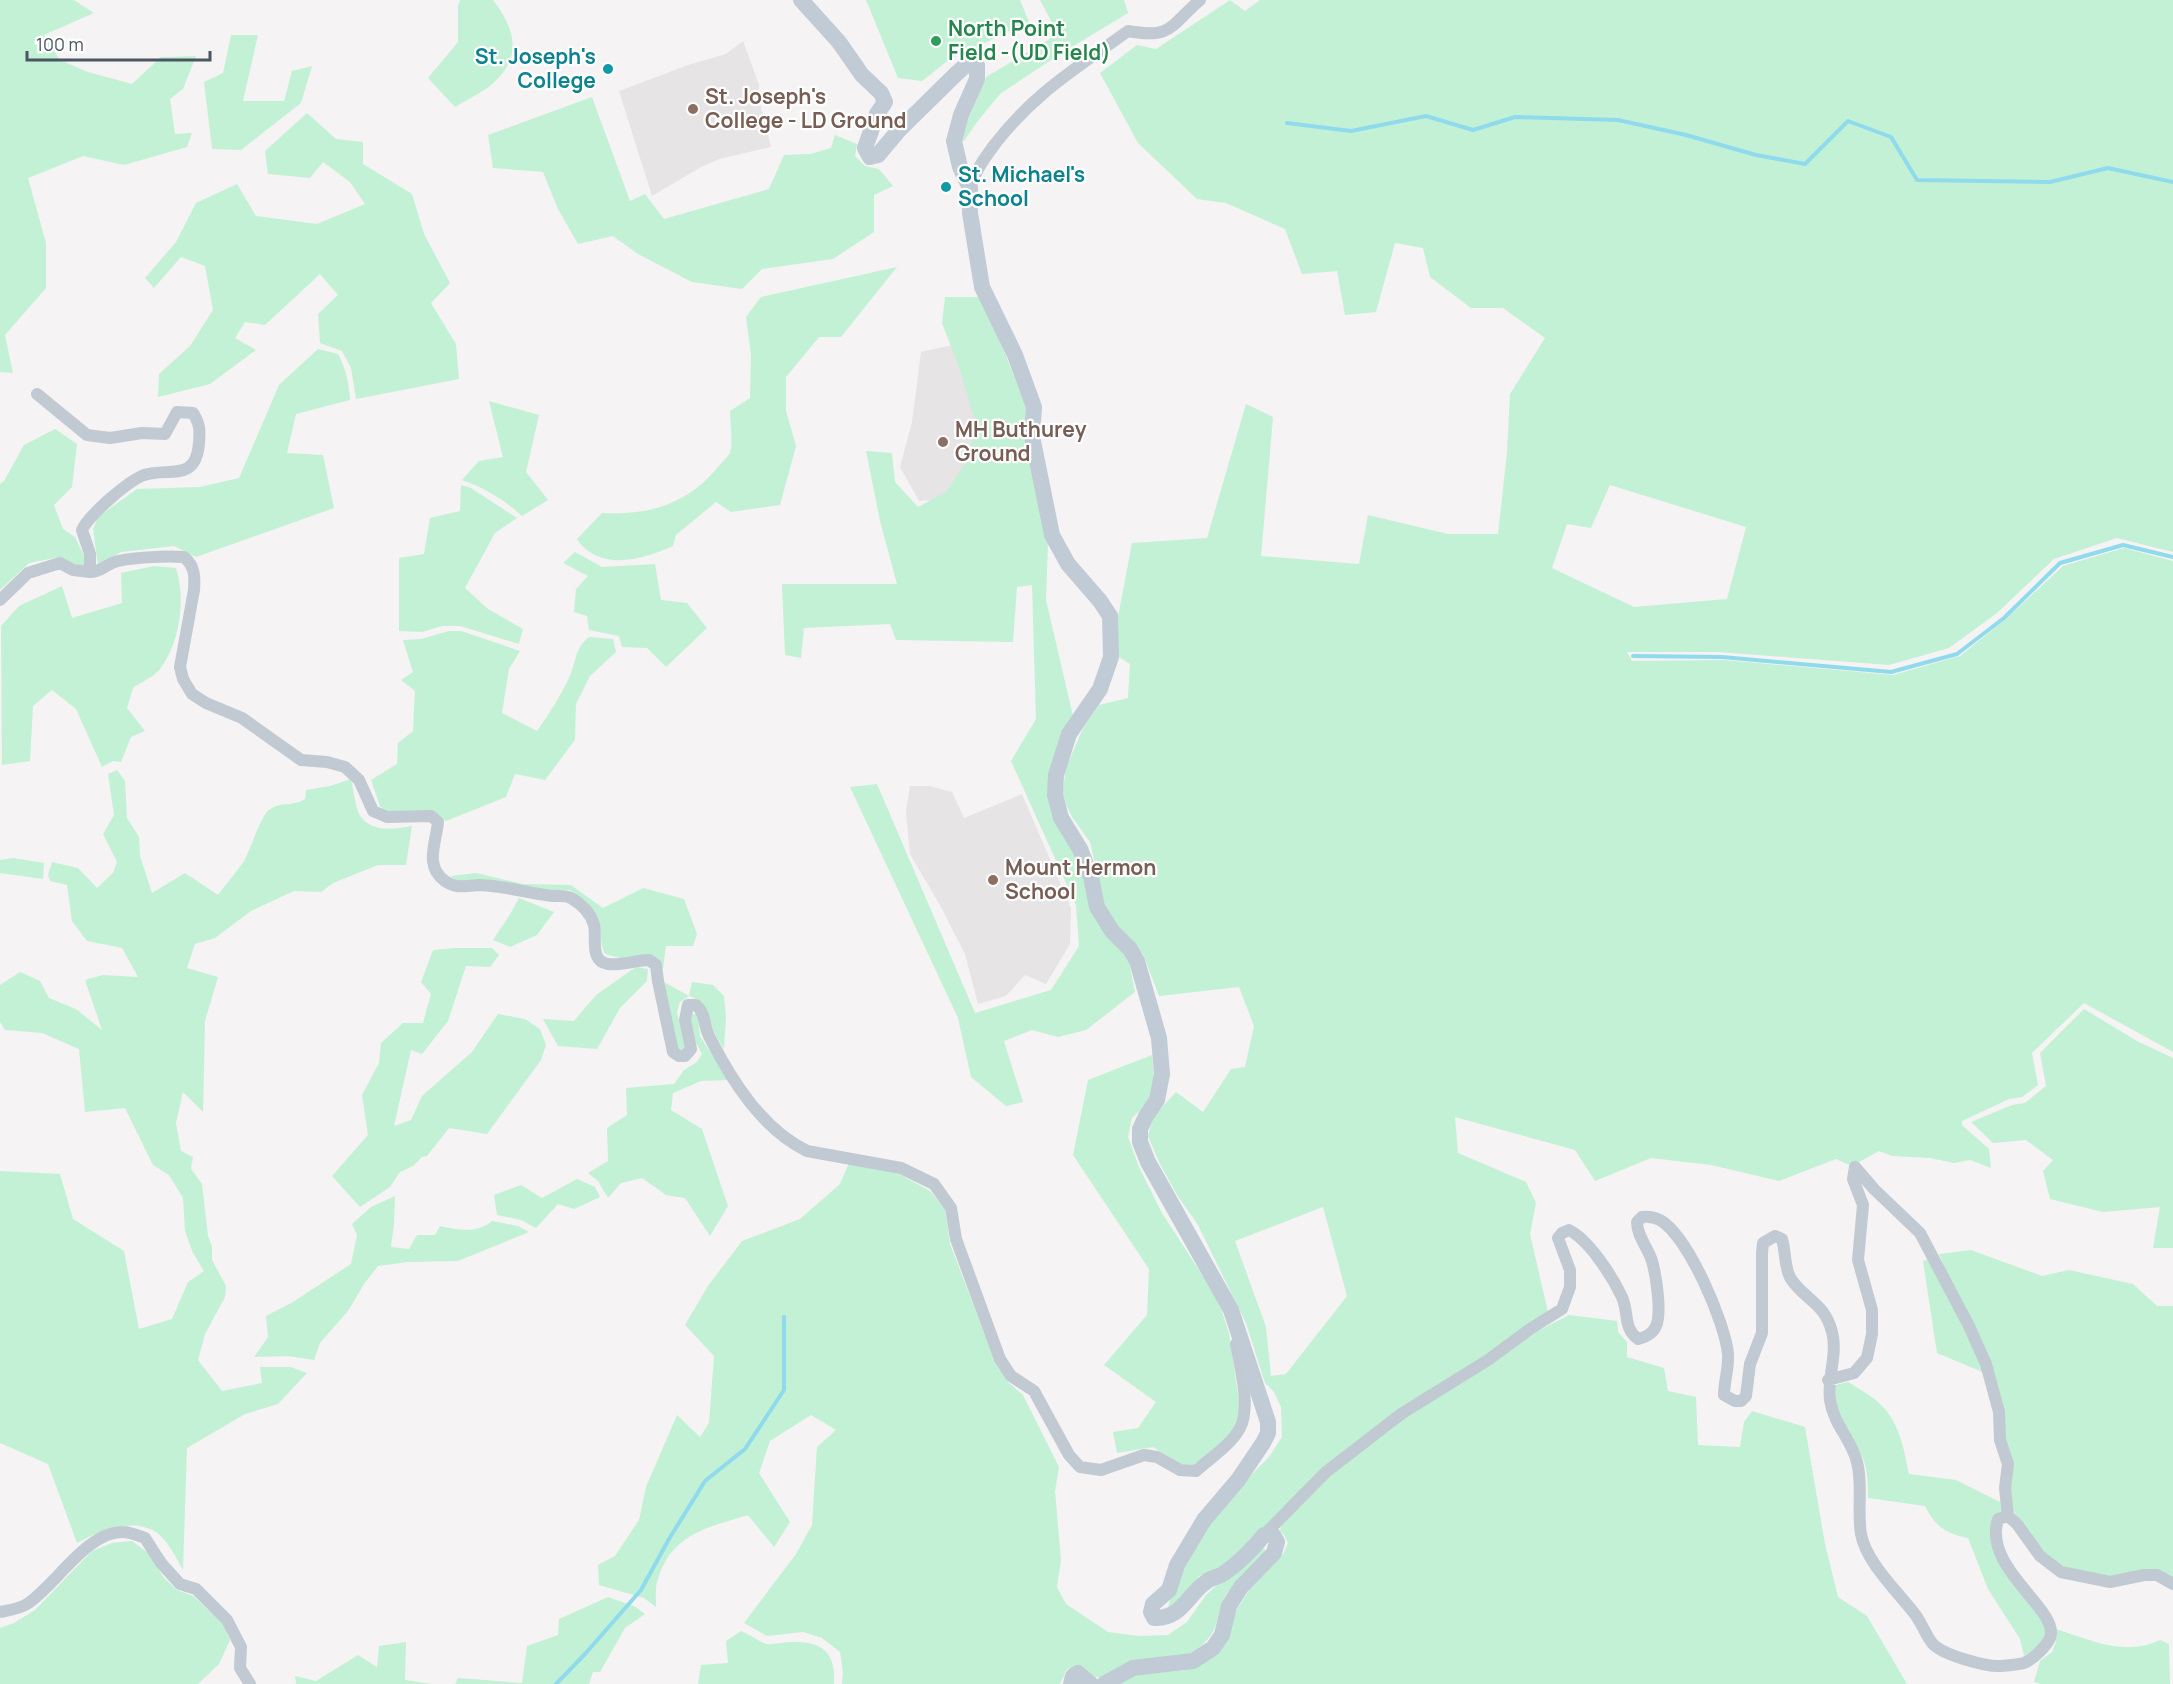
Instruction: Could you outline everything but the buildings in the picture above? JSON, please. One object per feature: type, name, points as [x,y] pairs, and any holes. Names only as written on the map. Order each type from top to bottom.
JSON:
[{"type":"main road","points":[[801,0],[839,42],[862,75],[881,93],[885,102],[877,114],[865,148],[870,157],[878,155],[899,130],[965,66],[977,65],[977,79],[961,115],[954,141],[960,167],[970,188],[970,213],[982,287],[1015,355],[1034,407],[1032,436],[1052,535],[1068,564],[1110,616],[1111,657],[1100,689],[1070,734],[1056,775],[1055,795],[1061,818],[1077,842],[1087,868],[1097,907],[1112,931],[1130,949],[1137,961],[1159,1038],[1162,1074],[1157,1100],[1140,1129],[1140,1142],[1148,1162],[1231,1310],[1263,1405],[1268,1434],[1238,1480],[1204,1520],[1177,1565],[1169,1590],[1153,1604],[1151,1612],[1154,1618],[1163,1619],[1179,1611],[1205,1582],[1221,1575],[1246,1556],[1264,1535],[1273,1535],[1277,1542],[1274,1553],[1241,1587],[1229,1606],[1222,1635],[1213,1648],[1193,1661],[1133,1668],[1104,1684]]},
{"type":"main road","points":[[1071,1684],[1073,1676],[1078,1673],[1091,1684]]},
{"type":"street","points":[[970,188],[975,171],[1003,134],[1039,95],[1066,73],[1128,31],[1150,35],[1170,29],[1200,0]]},
{"type":"street","points":[[37,394],[87,435],[110,438],[142,433],[165,434],[177,412],[193,413],[200,423],[197,458],[188,469],[177,473],[143,476],[112,498],[86,521],[82,530],[90,554],[90,572]]},
{"type":"street","points":[[0,600],[28,573],[60,563],[73,570],[97,572],[112,563],[154,557],[184,557],[192,563],[195,578],[194,590],[180,667],[183,680],[192,694],[206,703],[242,718],[301,760],[327,762],[345,767],[359,780],[372,811],[387,817],[431,816],[438,822],[432,858],[436,870],[444,881],[457,887],[500,886],[554,896],[568,896],[588,911],[594,925],[596,953],[600,960],[608,964],[649,960],[656,965],[673,1052],[679,1056],[686,1056],[691,1049],[685,1012],[688,1005],[696,1005],[703,1010],[707,1033],[718,1055],[748,1099],[771,1126],[795,1145],[807,1151],[901,1168],[934,1184],[951,1209],[956,1239],[999,1359],[1011,1376],[1034,1390],[1069,1455],[1080,1467],[1101,1470],[1144,1455],[1156,1457],[1180,1470],[1196,1471],[1225,1445],[1240,1428],[1245,1407],[1231,1310]]},
{"type":"street","points":[[1828,1380],[1854,1373],[1867,1358],[1872,1335],[1872,1310],[1858,1260],[1863,1205],[1853,1179],[1855,1167],[1874,1189],[1920,1233],[1965,1317],[1986,1364],[1999,1412],[2000,1440],[2008,1464],[2005,1488],[2008,1516],[2017,1524],[2040,1556],[2061,1572],[2110,1582],[2144,1575],[2157,1575],[2173,1584]]},
{"type":"street","points":[[1264,1535],[1326,1472],[1401,1414],[1488,1360],[1562,1309],[1570,1287],[1570,1270],[1558,1238],[1562,1233],[1569,1230],[1578,1234],[1605,1268],[1621,1296],[1627,1311],[1628,1330],[1638,1339],[1646,1337],[1657,1325],[1658,1315],[1653,1263],[1637,1231],[1637,1222],[1642,1217],[1650,1216],[1660,1220],[1672,1230],[1698,1269],[1725,1336],[1728,1355],[1724,1395],[1735,1401],[1742,1401],[1746,1396],[1750,1364],[1762,1333],[1763,1243],[1775,1236],[1782,1239],[1790,1277],[1798,1288],[1820,1305],[1832,1332],[1834,1346],[1828,1380],[1833,1414],[1858,1464],[1862,1535],[1869,1553],[1915,1614],[1932,1643],[1942,1651],[1994,1667],[2023,1663],[2044,1647],[2050,1637],[2051,1627],[2042,1611],[2015,1580],[2003,1562],[1995,1528],[1998,1519],[2008,1516]]},
{"type":"street","points":[[0,1612],[14,1610],[27,1604],[63,1572],[85,1547],[101,1537],[123,1532],[145,1538],[161,1563],[180,1584],[196,1589],[227,1620],[241,1647],[240,1668],[249,1684]]},
{"type":"shaded area","name":"St. Joseph's College - LD Ground","points":[[743,41],[759,85],[758,95],[771,147],[719,159],[652,196],[619,91],[688,65],[726,54]]},
{"type":"shaded area","name":"MH Buthurey Ground","points":[[957,344],[985,414],[976,463],[950,498],[919,501],[900,467],[912,422],[921,352]]},
{"type":"shaded area","name":"Mount Hermon School","points":[[910,786],[929,786],[952,792],[964,818],[1022,794],[1071,908],[1070,944],[1046,984],[1025,975],[1006,996],[978,1004],[965,954],[910,854],[906,812]]},
{"type":"green space","points":[[0,0],[74,0],[94,13],[44,35],[60,60],[88,72],[132,84],[161,57],[196,56],[183,89],[170,99],[175,134],[192,133],[187,147],[124,165],[83,156],[28,178],[46,243],[46,288],[5,335],[13,373],[0,372]]},
{"type":"green space","points":[[460,0],[493,0],[507,22],[513,44],[508,65],[501,75],[487,88],[455,107],[428,78],[458,42]]},
{"type":"green space","name":"North Point Field -(UD Field)","points":[[866,0],[1020,0],[1029,22],[950,59],[922,81],[898,78]]},
{"type":"green space","points":[[1040,0],[1124,0],[1128,13],[1000,94],[962,141],[960,139],[986,77],[1058,34]]},
{"type":"green space","points":[[1230,0],[1245,11],[1260,0],[2173,0],[2173,552],[2117,538],[2054,559],[1997,613],[1949,648],[1889,665],[1719,652],[1627,652],[1632,661],[1723,660],[1893,675],[1960,656],[2007,618],[2063,566],[2124,548],[2173,561],[2173,1052],[2084,1003],[2032,1053],[2038,1085],[2022,1097],[2009,1099],[1962,1121],[1962,1125],[1989,1149],[1991,1168],[1970,1160],[1954,1163],[1930,1158],[1892,1156],[1879,1151],[1852,1166],[1836,1159],[1779,1181],[1711,1165],[1651,1158],[1595,1181],[1575,1150],[1455,1117],[1458,1153],[1526,1182],[1536,1203],[1530,1234],[1548,1312],[1485,1359],[1398,1411],[1220,1571],[1199,1576],[1176,1610],[1166,1614],[1172,1593],[1196,1539],[1235,1491],[1269,1457],[1282,1437],[1281,1407],[1274,1392],[1265,1383],[1246,1323],[1198,1225],[1177,1195],[1148,1136],[1153,1117],[1176,1092],[1203,1112],[1231,1069],[1245,1067],[1254,1026],[1239,987],[1159,996],[1143,954],[1115,925],[1104,903],[1090,842],[1072,817],[1062,796],[1066,768],[1083,728],[1099,705],[1128,698],[1130,664],[1116,655],[1118,617],[1132,543],[1207,538],[1246,404],[1273,417],[1261,556],[1359,564],[1368,515],[1448,534],[1498,534],[1507,453],[1510,394],[1545,338],[1503,308],[1471,308],[1430,277],[1423,248],[1395,243],[1376,312],[1345,315],[1337,271],[1302,274],[1285,229],[1226,203],[1197,199],[1138,143],[1100,73],[1137,45],[1156,49]],"holes":[[[1610,485],[1746,527],[1727,599],[1634,607],[1552,568],[1567,524],[1591,528]],[[1323,1207],[1347,1296],[1286,1374],[1271,1376],[1266,1327],[1235,1241]]]},
{"type":"green space","points":[[231,35],[258,35],[243,101],[284,101],[292,71],[312,66],[301,103],[241,150],[212,149],[204,82],[223,73]]},
{"type":"green space","points":[[592,97],[630,201],[645,194],[664,219],[769,189],[784,155],[810,154],[831,148],[835,135],[857,144],[855,156],[865,166],[879,169],[893,186],[874,195],[874,232],[833,259],[762,269],[742,289],[692,282],[638,254],[613,236],[578,244],[558,209],[543,172],[493,168],[488,135]]},
{"type":"green space","points":[[307,113],[336,139],[363,142],[363,164],[412,194],[424,234],[450,283],[431,303],[456,344],[459,379],[356,399],[351,368],[342,351],[320,343],[318,314],[338,295],[320,274],[265,325],[245,322],[235,338],[256,350],[210,384],[158,397],[159,374],[190,346],[213,310],[205,266],[181,257],[154,288],[145,278],[176,242],[196,203],[237,184],[256,216],[317,224],[365,204],[350,182],[323,162],[310,178],[268,174],[265,151]]},
{"type":"green space","points":[[897,267],[841,337],[819,337],[786,377],[786,411],[796,446],[780,505],[731,512],[716,502],[676,535],[673,546],[635,559],[609,559],[597,556],[577,539],[602,513],[651,510],[680,499],[706,480],[729,455],[731,449],[730,411],[750,398],[751,355],[746,317],[761,297]]},
{"type":"green space","points":[[945,297],[978,297],[998,336],[1027,409],[1048,543],[1046,600],[1073,716],[1051,795],[1128,957],[1135,992],[1086,1030],[1058,1037],[1032,1030],[1004,1041],[1023,1102],[1006,1106],[971,1077],[958,1018],[850,787],[877,784],[975,1013],[1051,990],[1079,946],[1076,905],[1011,761],[1036,719],[1032,585],[1017,587],[1013,642],[896,640],[890,624],[804,628],[801,658],[785,655],[782,584],[897,584],[880,521],[866,451],[892,453],[895,482],[918,507],[947,491],[968,459],[976,424],[960,370],[942,323]]},
{"type":"green space","points":[[318,349],[338,354],[347,376],[350,400],[296,414],[287,453],[323,455],[334,508],[196,557],[174,546],[121,552],[98,566],[93,529],[98,517],[137,489],[200,487],[239,478],[279,385]]},
{"type":"green space","points":[[489,401],[539,415],[526,472],[548,500],[522,516],[494,495],[462,480],[479,461],[503,457]]},
{"type":"green space","points":[[55,429],[77,444],[72,487],[54,505],[63,529],[75,537],[85,558],[85,566],[72,564],[60,557],[29,563],[0,590],[0,484],[4,481],[24,445]]},
{"type":"green space","points":[[461,485],[471,488],[517,518],[495,533],[465,588],[488,609],[523,629],[519,644],[460,626],[442,626],[422,632],[399,631],[399,558],[424,554],[430,518],[460,511]]},
{"type":"green space","points":[[575,552],[602,567],[655,564],[661,600],[687,603],[707,628],[666,667],[647,648],[622,647],[619,636],[589,630],[587,616],[574,612],[576,589],[588,576],[563,563]]},
{"type":"green space","points":[[154,566],[176,568],[181,607],[176,634],[167,658],[157,672],[133,688],[127,708],[145,731],[131,737],[121,762],[113,761],[102,767],[76,709],[52,690],[33,706],[30,761],[2,765],[1,626],[19,606],[62,586],[72,618],[122,603],[121,573]]},
{"type":"green space","points":[[449,631],[461,631],[520,651],[509,669],[502,713],[537,731],[566,685],[578,651],[589,637],[613,639],[616,652],[590,676],[576,704],[575,740],[545,780],[515,774],[506,797],[446,821],[433,813],[390,815],[380,806],[371,780],[397,764],[398,743],[413,731],[415,691],[401,680],[413,672],[403,640],[421,639]]},
{"type":"green space","points":[[117,770],[125,781],[127,818],[139,837],[140,856],[152,893],[185,873],[218,895],[244,861],[259,826],[269,810],[305,799],[306,790],[330,786],[351,779],[358,810],[366,822],[385,829],[412,826],[406,865],[378,865],[333,883],[321,892],[294,891],[251,911],[215,938],[195,944],[187,968],[218,977],[205,1021],[203,1112],[183,1092],[176,1123],[181,1151],[193,1157],[191,1169],[202,1184],[208,1236],[212,1246],[212,1260],[226,1286],[225,1297],[205,1334],[198,1360],[222,1391],[262,1383],[260,1367],[291,1367],[307,1373],[278,1404],[245,1414],[187,1448],[183,1570],[164,1540],[156,1532],[146,1528],[115,1527],[77,1543],[48,1464],[0,1443],[0,1171],[60,1174],[73,1219],[124,1251],[139,1329],[172,1319],[188,1282],[204,1271],[193,1253],[185,1231],[183,1198],[169,1175],[153,1165],[125,1108],[85,1112],[79,1049],[42,1033],[5,1030],[0,1022],[0,985],[20,972],[40,981],[49,998],[76,1009],[102,1030],[85,980],[103,975],[138,977],[122,948],[87,941],[72,921],[67,885],[50,881],[48,875],[52,862],[78,868],[97,888],[113,873],[117,862],[103,834],[114,815],[108,774]]},
{"type":"green space","points":[[13,858],[44,863],[43,879],[0,873],[0,860]]},
{"type":"green space","points":[[476,873],[523,884],[571,885],[603,908],[643,888],[684,899],[697,934],[693,946],[666,946],[663,969],[649,956],[624,959],[605,954],[595,911],[570,890],[545,891],[455,883],[451,876]]},
{"type":"green space","points":[[519,898],[554,912],[537,935],[510,947],[493,940]]},
{"type":"green space","points":[[492,948],[499,955],[490,967],[466,966],[448,1021],[422,1054],[411,1050],[394,1126],[411,1120],[422,1096],[472,1052],[498,1014],[525,1019],[540,1029],[546,1045],[541,1060],[487,1134],[449,1128],[427,1156],[400,1172],[390,1187],[360,1207],[332,1176],[368,1135],[362,1095],[379,1063],[381,1043],[403,1023],[423,1023],[431,994],[421,982],[433,950]]},
{"type":"green space","points":[[636,967],[648,969],[647,981],[620,1008],[597,1049],[558,1046],[543,1019],[574,1021],[596,995]]},
{"type":"green space","points":[[662,981],[689,996],[680,1002],[677,1012],[685,1048],[682,1052],[676,1049]]},
{"type":"green space","points":[[692,982],[713,985],[724,996],[726,1016],[724,1049],[714,1032],[705,1008],[695,998],[689,996]]},
{"type":"green space","points":[[2084,1009],[2137,1041],[2173,1058],[2173,1248],[2153,1248],[2160,1207],[2103,1212],[2050,1199],[2043,1171],[2053,1160],[2026,1140],[1993,1143],[1971,1122],[2012,1105],[2025,1103],[2046,1086],[2040,1053]]},
{"type":"green space","points":[[689,1014],[698,1014],[700,1036],[728,1080],[701,1081],[673,1093],[671,1110],[702,1129],[728,1206],[710,1236],[685,1198],[666,1195],[642,1178],[621,1183],[608,1198],[598,1181],[588,1173],[608,1161],[607,1128],[627,1115],[626,1088],[674,1084],[684,1070],[697,1062],[702,1054],[695,1041]]},
{"type":"green space","points":[[1152,1055],[1154,1078],[1150,1101],[1132,1118],[1128,1137],[1139,1167],[1162,1213],[1208,1284],[1221,1309],[1229,1333],[1240,1408],[1234,1429],[1221,1445],[1193,1465],[1180,1464],[1153,1447],[1117,1453],[1113,1432],[1138,1428],[1156,1402],[1104,1365],[1147,1315],[1149,1269],[1073,1155],[1088,1080]]},
{"type":"green space","points":[[849,1163],[899,1174],[930,1191],[945,1209],[950,1244],[996,1363],[1008,1382],[1023,1395],[1059,1467],[1055,1491],[1061,1560],[1057,1587],[1066,1604],[1108,1632],[1139,1636],[1168,1635],[1187,1622],[1206,1595],[1259,1547],[1265,1549],[1264,1557],[1230,1589],[1221,1606],[1211,1636],[1198,1648],[1159,1665],[1103,1678],[1091,1676],[1082,1668],[1067,1669],[1060,1684],[842,1684],[840,1652],[822,1638],[803,1632],[767,1636],[744,1623],[796,1554],[812,1525],[817,1447],[836,1430],[811,1415],[770,1441],[759,1473],[790,1522],[774,1547],[748,1515],[693,1535],[672,1552],[657,1582],[656,1607],[644,1598],[599,1585],[598,1565],[615,1556],[639,1520],[646,1487],[677,1415],[700,1437],[709,1423],[714,1356],[685,1325],[708,1286],[742,1241],[800,1219],[840,1184]]},
{"type":"green space","points":[[577,1179],[595,1187],[600,1197],[574,1209],[558,1204],[536,1228],[521,1220],[497,1215],[494,1195],[521,1185],[542,1198]]},
{"type":"green space","points":[[395,1196],[391,1247],[409,1249],[417,1235],[435,1235],[440,1226],[461,1230],[474,1229],[492,1221],[518,1226],[529,1232],[458,1261],[408,1262],[378,1266],[348,1311],[320,1343],[314,1360],[288,1356],[254,1357],[268,1337],[266,1316],[293,1302],[351,1264],[357,1235],[352,1224],[371,1207]]},
{"type":"green space","points":[[1971,1250],[2042,1276],[2069,1270],[2133,1284],[2157,1306],[2173,1306],[2173,1578],[2102,1576],[2076,1572],[2056,1563],[2042,1550],[2008,1504],[2002,1410],[1939,1254]]},
{"type":"green space","points":[[1930,1259],[1987,1374],[1937,1353],[1923,1261]]},
{"type":"green space","points":[[1569,1315],[1617,1321],[1618,1332],[1627,1342],[1627,1357],[1664,1368],[1668,1391],[1696,1397],[1698,1445],[1740,1447],[1744,1422],[1752,1411],[1805,1427],[1825,1544],[1838,1597],[1867,1616],[1907,1684],[1115,1684],[1130,1676],[1187,1670],[1234,1614],[1255,1581],[1283,1554],[1288,1543],[1280,1531],[1281,1524],[1330,1475],[1404,1418],[1534,1333]]},
{"type":"green space","points":[[1848,1382],[1876,1401],[1892,1419],[1903,1445],[1909,1474],[1956,1480],[2002,1503],[2004,1513],[1991,1527],[2047,1630],[2045,1639],[2036,1648],[2024,1656],[2020,1639],[1988,1589],[1968,1538],[1942,1528],[1925,1506],[1868,1498],[1864,1461],[1845,1430],[1837,1405],[1836,1385]]},
{"type":"green space","points":[[132,1541],[147,1552],[164,1578],[177,1590],[193,1596],[222,1623],[230,1640],[219,1664],[198,1684],[0,1684],[0,1628],[14,1623],[35,1610],[92,1551],[112,1543]]},
{"type":"green space","points":[[608,1597],[636,1607],[645,1614],[625,1628],[600,1672],[593,1672],[589,1684],[455,1684],[458,1678],[522,1683],[527,1646],[558,1635],[559,1619]]},
{"type":"green space","points":[[2056,1629],[2095,1642],[2121,1647],[2147,1645],[2160,1640],[2169,1644],[2170,1684],[2041,1684],[2034,1682],[2040,1661],[2052,1652],[2056,1642]]},
{"type":"green space","points":[[741,1631],[767,1644],[802,1642],[819,1646],[829,1656],[834,1673],[834,1684],[698,1684],[701,1665],[728,1663],[726,1641]]},
{"type":"green space","points":[[406,1642],[405,1680],[432,1684],[296,1684],[295,1676],[316,1681],[358,1655],[377,1667],[379,1646]]},
{"type":"waterway","points":[[1287,123],[1351,131],[1426,116],[1473,130],[1515,117],[1618,120],[1686,135],[1756,155],[1805,164],[1848,121],[1891,137],[1917,180],[2050,182],[2108,168],[2173,182]]},
{"type":"waterway","points":[[1633,656],[1722,657],[1891,672],[1957,654],[2004,618],[2060,563],[2123,545],[2173,557]]},
{"type":"waterway","points":[[556,1684],[641,1590],[705,1481],[745,1449],[784,1390],[784,1317]]},
{"type":"place","name":"North Point Field -(UD Field)","points":[[936,41]]},
{"type":"place","name":"St. Joseph's College","points":[[608,69]]},
{"type":"place","name":"St. Joseph's College - LD Ground","points":[[693,109]]},
{"type":"place","name":"St. Michael's School","points":[[946,187]]},
{"type":"place","name":"MH Buthurey Ground","points":[[943,442]]},
{"type":"place","name":"Mount Hermon School","points":[[993,880]]}]
